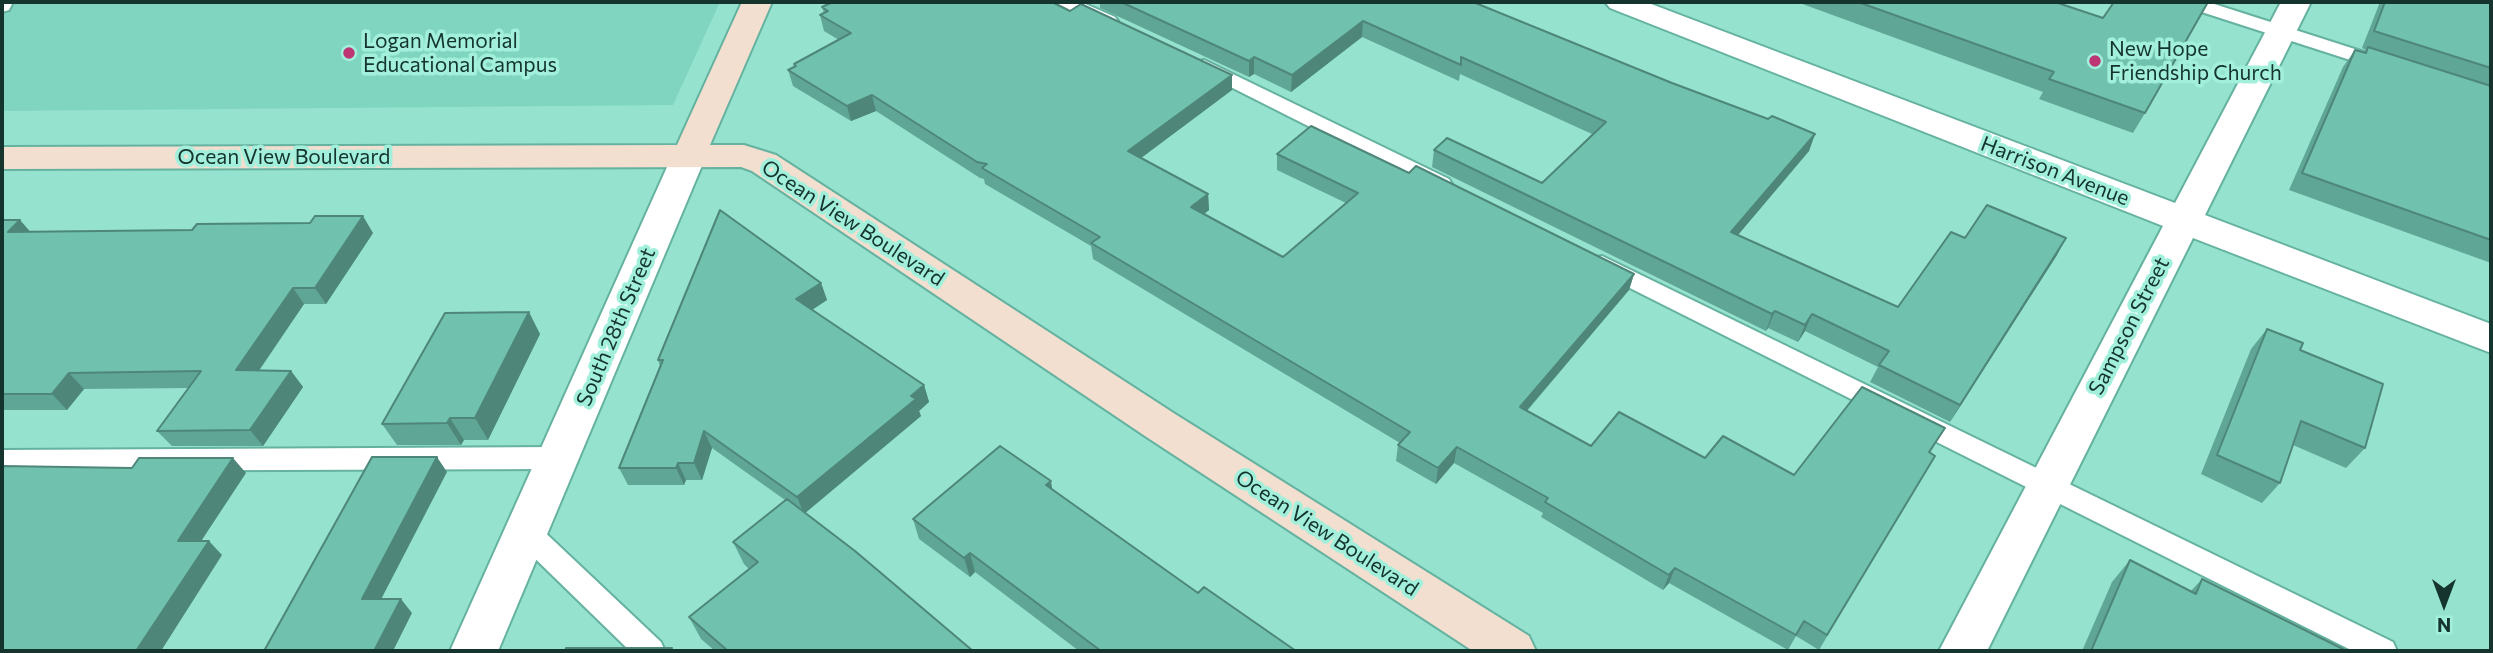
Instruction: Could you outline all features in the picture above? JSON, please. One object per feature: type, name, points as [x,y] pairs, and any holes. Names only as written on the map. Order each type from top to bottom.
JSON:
[{"type":"main road","name":"South 28th Street","points":[[689,156],[757,2]]},
{"type":"main road","name":"Ocean View Boulevard","points":[[2,158],[744,156],[764,163],[1160,425],[1512,651]]},
{"type":"street","name":"Harrison Avenue","points":[[1620,2],[2491,339]]},
{"type":"street","name":"Sampson Street","points":[[1963,651],[2296,2]]},
{"type":"street","name":"South 28th Street","points":[[474,651],[689,156]]},
{"type":"lane","points":[[1066,2],[1126,30]]},
{"type":"lane","points":[[2190,2],[2399,70]]},
{"type":"lane","points":[[1187,58],[1459,193]]},
{"type":"lane","points":[[1583,255],[2382,651]]},
{"type":"lane","points":[[2,461],[559,458]]},
{"type":"lane","points":[[526,532],[650,651]]},
{"type":"shaded area","name":"Logan Memorial Educational Campus","points":[[2,2],[720,2],[673,105],[2,111]]},
{"type":"building","points":[[833,2],[1052,2],[1070,11],[1081,4],[1232,75],[1128,151],[1208,194],[1191,207],[1283,257],[1358,193],[1277,154],[1311,126],[1409,173],[1416,166],[1634,274],[1520,407],[1591,446],[1619,412],[1705,458],[1723,436],[1794,475],[1862,387],[1945,428],[1929,452],[1935,456],[1827,635],[1804,621],[1796,635],[1675,568],[1669,575],[1545,502],[1548,498],[1457,447],[1438,468],[1398,445],[1410,432],[1091,243],[1100,237],[982,168],[987,164],[977,162],[872,95],[847,106],[788,70],[796,66],[794,64],[851,33],[820,15],[828,11],[822,7]]},
{"type":"building","points":[[1121,2],[1473,2],[1672,83],[1768,119],[1772,116],[1815,134],[1731,232],[1898,307],[1951,232],[1965,238],[1987,205],[2066,238],[1960,405],[1879,365],[1889,351],[1812,314],[1805,325],[1775,311],[1772,314],[1434,150],[1447,138],[1542,183],[1606,122],[1461,57],[1461,65],[1363,21],[1292,75],[1254,57],[1249,61]]},
{"type":"building","points":[[1858,2],[2055,2],[2103,18],[2114,2],[2208,2],[2145,113],[2049,79],[2054,72]]},
{"type":"building","points":[[2385,2],[2491,2],[2491,68],[2374,31]]},
{"type":"building","points":[[2368,47],[2491,86],[2491,240],[2302,173],[2355,50],[2366,53]]},
{"type":"building","points":[[720,210],[821,283],[796,299],[924,385],[911,396],[916,399],[797,497],[704,431],[694,463],[678,463],[676,468],[619,468],[663,360],[658,360]]},
{"type":"building","points":[[315,216],[363,216],[315,288],[293,288],[236,370],[291,371],[250,430],[157,431],[201,371],[69,373],[52,394],[2,394],[2,220],[20,220],[8,232],[192,230],[197,224],[310,223]]},
{"type":"building","points":[[529,312],[475,418],[450,418],[447,423],[382,424],[445,313]]},
{"type":"building","points":[[2267,329],[2303,343],[2300,350],[2383,384],[2365,448],[2301,421],[2280,483],[2217,455]]},
{"type":"building","points":[[1000,446],[1051,481],[1046,485],[1198,593],[1204,587],[1296,651],[1101,651],[970,553],[964,558],[913,519]]},
{"type":"building","points":[[372,457],[437,457],[362,599],[401,599],[374,651],[264,651]]},
{"type":"building","points":[[139,458],[233,458],[178,541],[209,541],[136,651],[2,651],[2,466],[132,468]]},
{"type":"building","points":[[787,499],[855,551],[973,651],[728,651],[689,617],[758,562],[733,542]]},
{"type":"building","points":[[2130,560],[2196,594],[2202,579],[2347,651],[2091,651]]},
{"type":"building","points":[[566,648],[672,648],[670,651],[565,651]]},
{"type":"place","name":"Logan Memorial Educational Campus","points":[[349,53]]},
{"type":"place","name":"New Hope Friendship Church","points":[[2095,61]]}]
